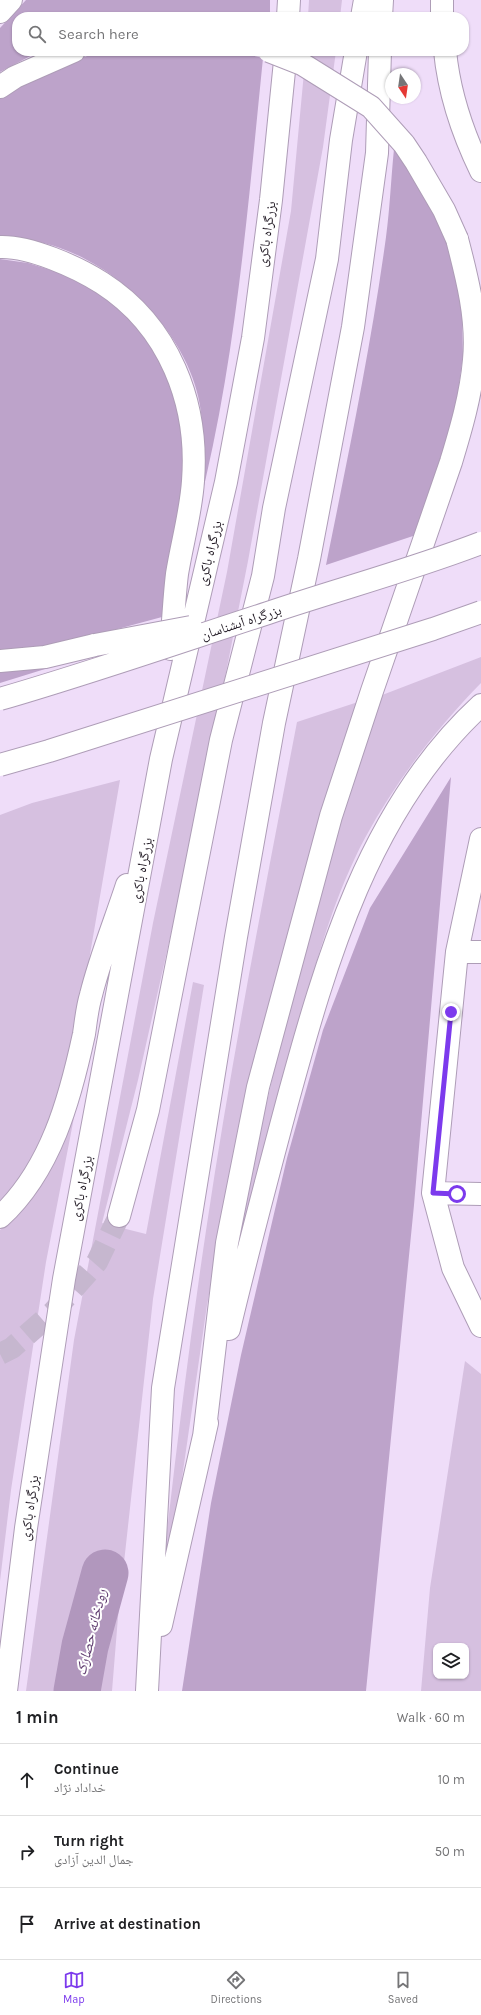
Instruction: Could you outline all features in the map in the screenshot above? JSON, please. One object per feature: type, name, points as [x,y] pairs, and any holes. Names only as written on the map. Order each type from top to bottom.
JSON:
[{"type":"main road","points":[[0,12],[11,0]]},
{"type":"main road","points":[[288,12],[289,0]]},
{"type":"main road","points":[[363,12],[365,0]]},
{"type":"main road","points":[[381,12],[382,0]]},
{"type":"main road","points":[[442,0],[442,12]]},
{"type":"main road","points":[[0,87],[15,77],[63,56]]},
{"type":"main road","points":[[204,1437],[228,1243],[258,1086],[331,816],[462,428],[469,396],[474,359],[473,329],[465,268],[457,239],[444,210],[416,162],[404,144],[371,107],[302,64],[282,56]]},
{"type":"main road","name":"بزرگراه باکری","points":[[6,1691],[26,1528],[64,1280],[163,748],[226,482],[253,338],[271,200],[285,56]]},
{"type":"main road","points":[[119,1216],[148,1110],[222,740],[262,576],[274,508],[327,259],[341,140],[355,56]]},
{"type":"main road","points":[[148,1687],[163,1388],[236,937],[271,738],[309,559],[353,327],[377,153],[380,56]]},
{"type":"main road","points":[[445,56],[446,67],[461,123],[481,171]]},
{"type":"main road","points":[[0,247],[32,252],[60,261],[90,275],[112,289],[150,326],[164,346],[184,391],[193,434],[193,483],[177,575],[163,748]]},
{"type":"main road","name":"بزرگراه آبشناسان","points":[[0,699],[88,673],[268,612],[448,556],[481,543]]},
{"type":"main road","points":[[0,662],[45,657],[94,645],[268,612]]},
{"type":"main road","points":[[0,765],[49,752],[426,632],[481,612]]},
{"type":"main road","points":[[148,1687],[240,1284],[305,1038],[334,946],[371,855],[390,819],[414,781],[446,742],[481,705]]},
{"type":"main road","points":[[0,773],[49,752]]},
{"type":"main road","points":[[0,1216],[8,1209],[32,1179],[56,1131],[77,1063],[91,995],[154,802]]},
{"type":"main road","points":[[481,839],[457,952],[433,1193],[453,1268],[481,1326]]},
{"type":"main road","points":[[457,952],[481,952]]},
{"type":"main road","points":[[433,1193],[481,1194]]},
{"type":"shaded area","points":[[26,0],[270,0],[270,12],[15,12]]},
{"type":"shaded area","points":[[309,0],[342,0],[341,12],[308,12]]},
{"type":"shaded area","points":[[12,15],[12,56],[30,56],[0,72],[0,28]]},
{"type":"shaded area","points":[[87,56],[254,56],[263,58],[245,235],[230,352],[208,468],[194,526],[202,423],[198,395],[188,367],[174,341],[156,316],[134,294],[111,275],[86,259],[45,243],[0,236],[0,97],[52,67]]},
{"type":"shaded area","points":[[306,56],[335,56],[323,147],[248,561],[199,809],[138,1080],[102,1223],[146,1234],[193,982],[204,985],[153,1299],[118,1617],[112,1691],[26,1691],[74,1340],[153,923],[227,572],[291,211]]},
{"type":"shaded area","points":[[394,149],[415,177],[446,237],[460,292],[463,356],[456,408],[416,535],[326,565],[359,401],[380,278],[387,226]]},
{"type":"shaded area","points":[[0,259],[28,263],[57,272],[86,286],[118,306],[144,334],[175,390],[186,458],[162,617],[51,647],[0,653]]},
{"type":"shaded area","points":[[87,656],[0,683],[0,669]]},
{"type":"shaded area","points":[[481,657],[481,683],[448,719],[403,776],[365,838],[340,894],[319,953],[223,1326],[246,1192],[282,1037],[310,925],[377,697]]},
{"type":"shaded area","points":[[358,702],[342,745],[328,792],[224,1214],[207,1305],[181,1485],[159,1602],[187,1366],[217,1161],[249,973],[297,722]]},
{"type":"shaded area","points":[[451,777],[414,1205],[366,1691],[182,1691],[211,1503],[241,1355],[287,1158],[323,1030],[370,908]]},
{"type":"shaded area","points":[[120,780],[72,1059],[36,1155],[23,1175],[0,1202],[0,815],[32,803]]},
{"type":"shaded area","points":[[77,1102],[46,1262],[11,1490],[0,1581],[0,1230],[12,1219]]},
{"type":"shaded area","points":[[465,1361],[481,1374],[481,1691],[421,1691],[430,1588]]},
{"type":"waterway","name":"رودخانه حصارک","points":[[77,1691],[85,1646],[105,1573]]},
{"type":"tunnel","points":[[0,1354],[12,1348],[53,1312],[97,1262],[119,1216]]},
{"type":"route","points":[[451,1012],[433,1193],[457,1194]]}]
